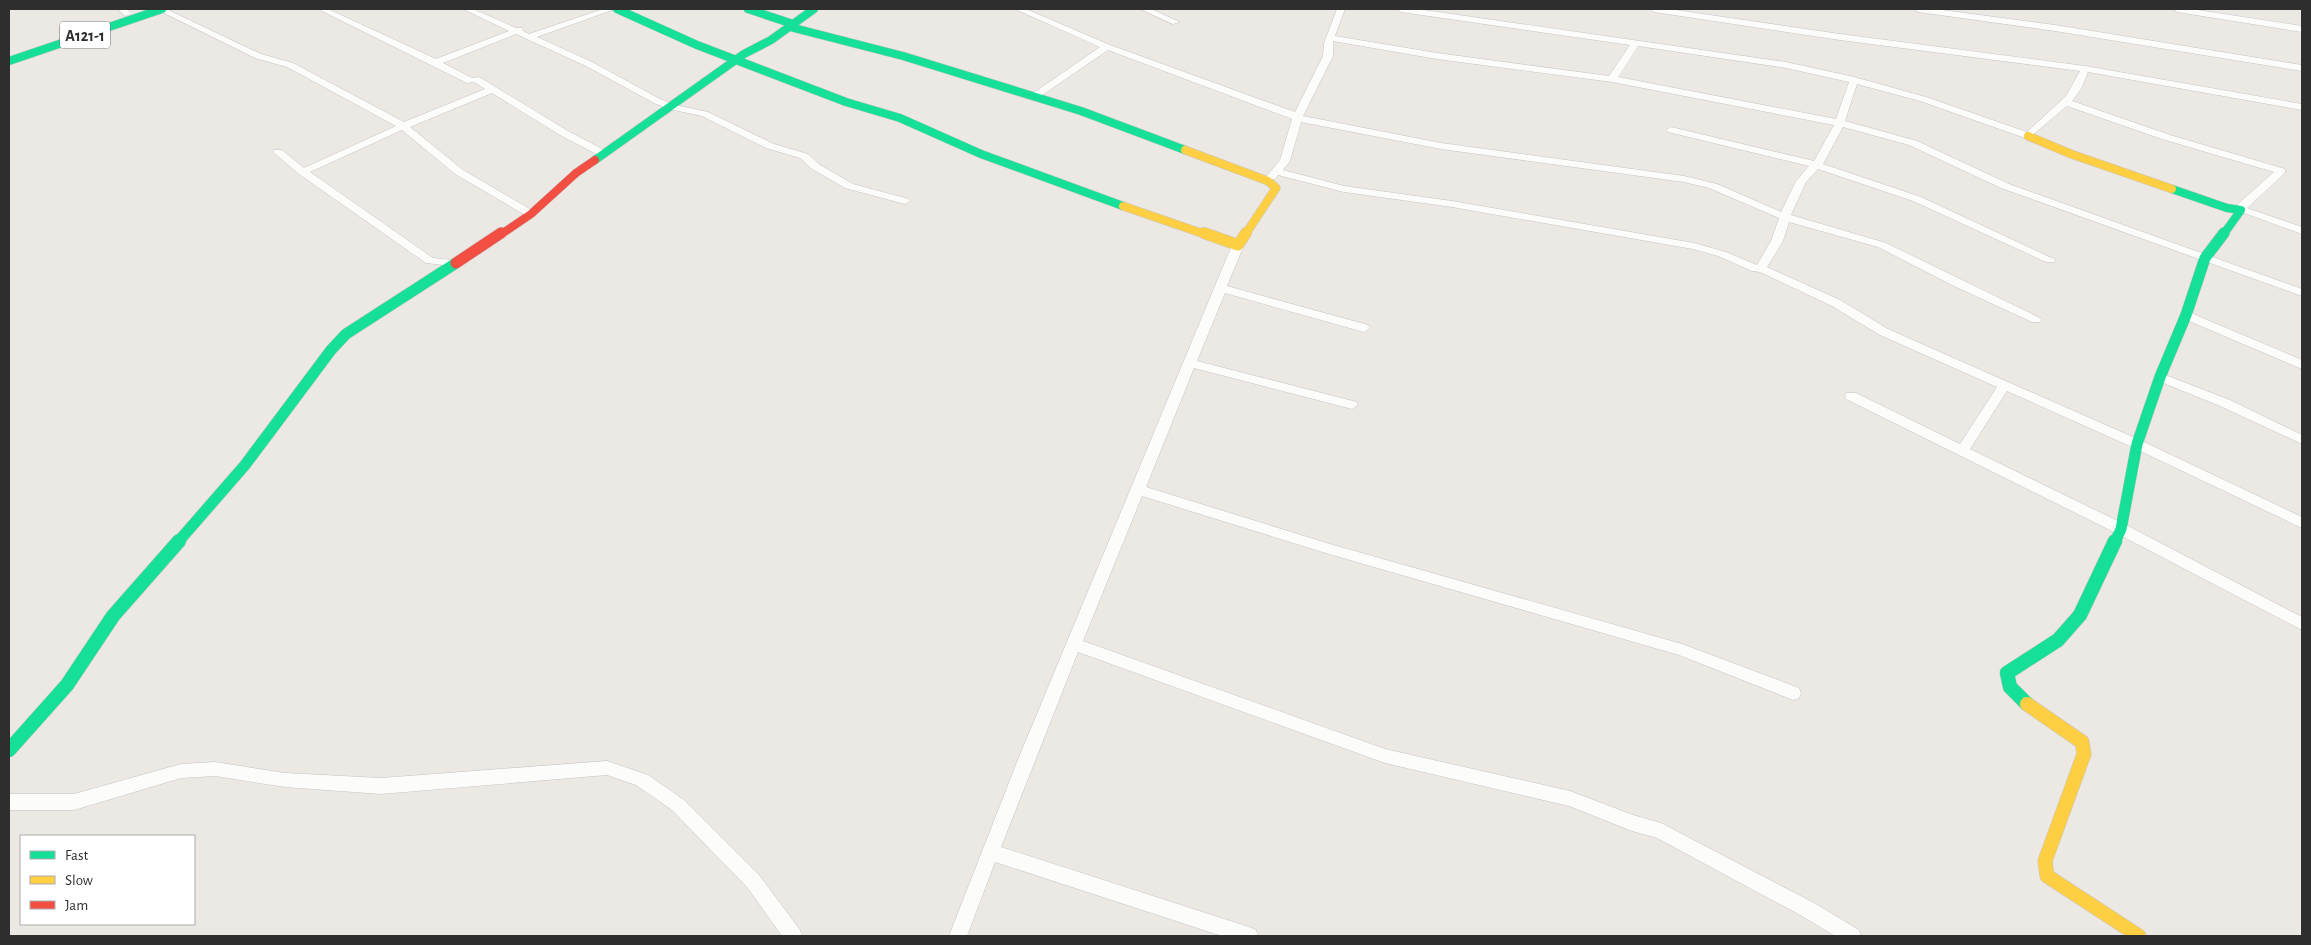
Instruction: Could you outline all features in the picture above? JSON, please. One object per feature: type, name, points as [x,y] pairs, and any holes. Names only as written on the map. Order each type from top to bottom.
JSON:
[{"type":"main road","name":"A121-1","points":[[9,55],[125,11],[144,9]]},
{"type":"main road","name":"A121-1","points":[[9,61],[161,9]]},
{"type":"main road","points":[[616,9],[697,45],[738,59],[846,102],[900,118],[982,154],[1125,206],[1238,244],[1276,188],[1268,181],[1146,134],[1035,96],[903,56],[790,27]]},
{"type":"main road","points":[[748,9],[793,24],[790,27]]},
{"type":"main road","points":[[9,750],[67,685],[113,616],[136,592],[245,465],[341,340],[375,314],[531,214],[576,174],[738,59],[790,27],[814,9]]},
{"type":"main road","points":[[2028,136],[2071,154],[2227,208],[2242,210]]},
{"type":"main road","points":[[2139,936],[2048,876],[2045,861],[2084,754],[2082,742],[2014,695],[2006,679],[2007,673],[2058,640],[2080,615],[2121,529],[2137,444],[2160,377],[2186,315],[2205,258],[2242,210]]},
{"type":"street","points":[[161,9],[258,56],[290,64],[403,126],[459,172],[531,214]]},
{"type":"street","points":[[322,9],[473,80],[604,154]]},
{"type":"street","points":[[472,9],[589,64],[638,92],[672,107],[705,114],[770,146],[804,156],[816,167],[849,186],[905,201]]},
{"type":"street","points":[[531,36],[611,9]]},
{"type":"street","points":[[1019,9],[1107,47],[1297,118],[1362,133],[1480,154],[1684,179],[1713,186],[1785,217],[1882,245],[1958,284],[2036,319]]},
{"type":"street","points":[[1144,9],[1176,22]]},
{"type":"street","points":[[1268,181],[1285,161],[1297,118],[1328,56],[1330,38],[1341,9]]},
{"type":"street","points":[[1401,9],[1786,65],[1854,80],[1923,99],[2028,136],[2065,102],[2083,77],[2085,69]]},
{"type":"street","points":[[1654,9],[1840,37],[2085,69],[2302,107]]},
{"type":"street","points":[[1918,9],[2055,28],[2302,68]]},
{"type":"street","points":[[2177,9],[2302,29]]},
{"type":"street","points":[[437,62],[519,30]]},
{"type":"street","points":[[1330,38],[1437,56],[1612,79],[1840,123],[1913,144],[2005,186],[2302,292]]},
{"type":"street","points":[[1612,79],[1636,43]]},
{"type":"street","points":[[1035,96],[1107,47]]},
{"type":"street","points":[[1762,268],[1777,241],[1801,181],[1816,165],[1840,123],[1854,80]]},
{"type":"street","points":[[302,172],[403,126],[490,90]]},
{"type":"street","points":[[2065,102],[2166,137],[2281,171],[2243,205],[2242,210],[2302,231]]},
{"type":"street","points":[[1671,130],[1816,165],[1918,199],[2050,260]]},
{"type":"street","points":[[278,152],[302,172],[430,261],[453,263]]},
{"type":"street","points":[[1276,171],[1344,189],[1461,206],[1694,246],[1722,254],[1756,269],[1762,268],[1836,303],[1884,332],[2137,444],[2302,523]]},
{"type":"street","points":[[958,936],[989,852],[1139,490],[1238,244]]},
{"type":"street","points":[[1221,288],[1364,328]]},
{"type":"street","points":[[2186,315],[2302,365]]},
{"type":"street","points":[[1191,363],[1352,405]]},
{"type":"street","points":[[2160,377],[2226,403],[2302,440]]},
{"type":"street","points":[[1963,450],[2004,384]]},
{"type":"street","points":[[1851,396],[2121,529],[2302,624]]},
{"type":"street","points":[[1139,490],[1329,549],[1682,650],[1793,693]]},
{"type":"street","points":[[1074,644],[1385,756],[1570,799],[1632,823],[1661,831],[1809,910],[1852,936]]},
{"type":"street","points":[[9,802],[74,802],[172,773],[215,769],[284,780],[381,786],[606,768],[642,780],[678,806],[753,881],[793,936]]},
{"type":"street","points":[[989,852],[1249,936]]},
{"type":"traffic: fast","points":[[9,61],[162,9]]},
{"type":"traffic: fast","points":[[617,9],[697,45],[846,102],[900,118],[981,154],[1123,206]]},
{"type":"traffic: fast","points":[[748,9],[793,24],[790,27],[903,56],[1081,111],[1185,150]]},
{"type":"traffic: fast","points":[[595,160],[744,54],[771,40],[814,9]]},
{"type":"traffic: fast","points":[[2027,704],[2010,687],[2007,673],[2058,640],[2080,615],[2121,529],[2137,444],[2160,377],[2186,315],[2205,258],[2241,210],[2227,208],[2172,189]]},
{"type":"traffic: fast","points":[[9,750],[67,685],[113,616],[245,465],[331,350],[346,334],[456,263]]},
{"type":"traffic: slow","points":[[2028,136],[2071,154],[2172,189]]},
{"type":"traffic: slow","points":[[1123,206],[1238,245],[1276,188],[1268,181],[1185,150]]},
{"type":"traffic: slow","points":[[2027,704],[2082,742],[2084,754],[2045,861],[2047,876],[2139,936]]},
{"type":"traffic: jam","points":[[456,263],[531,214],[576,173],[595,160]]}]
